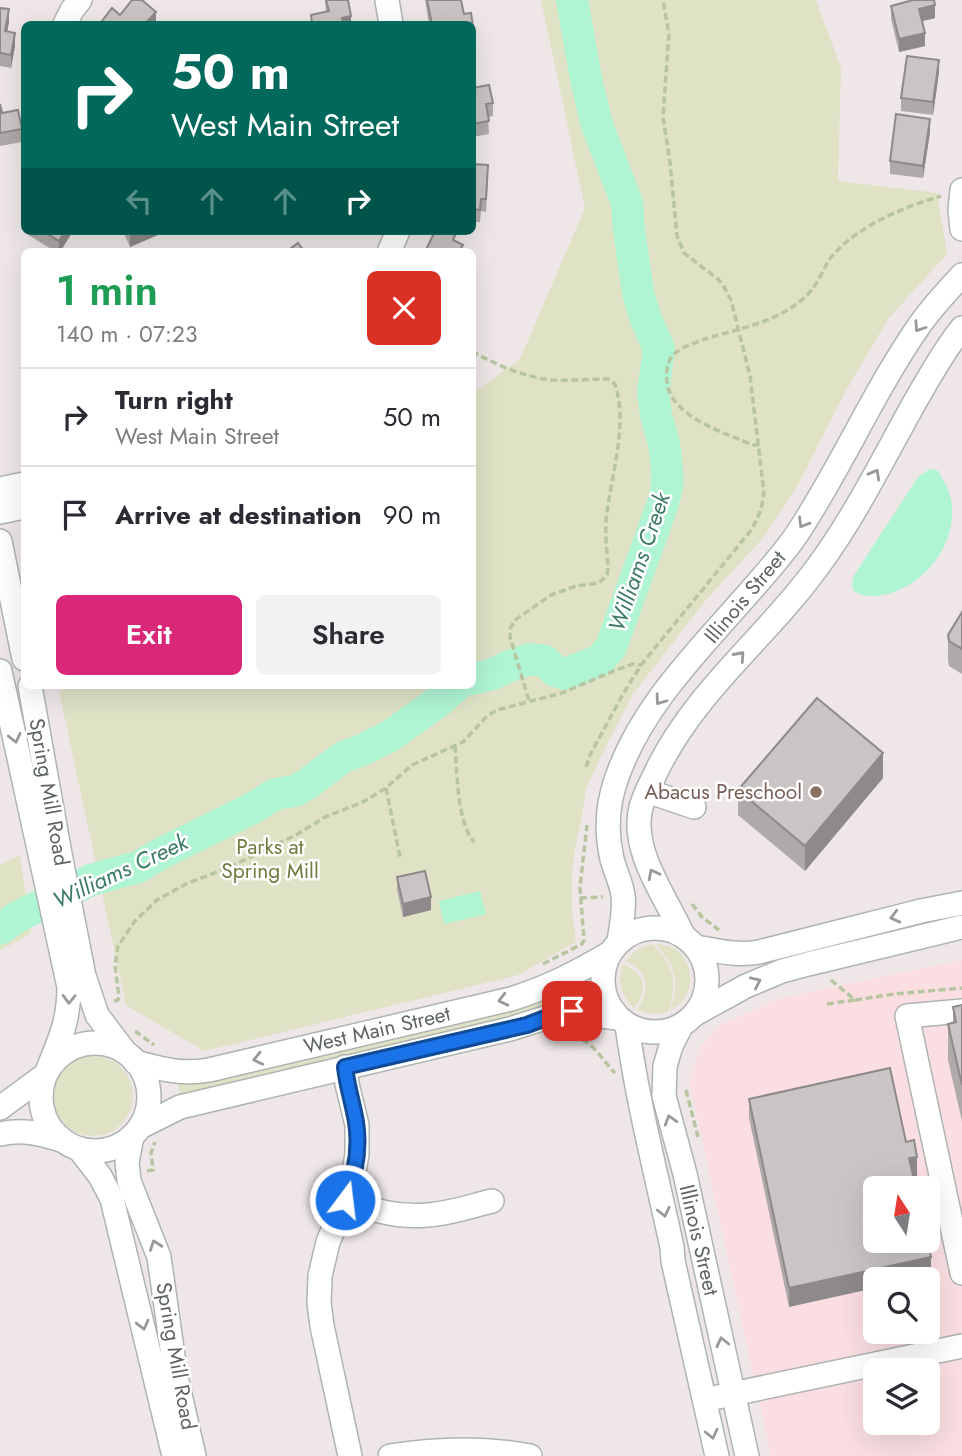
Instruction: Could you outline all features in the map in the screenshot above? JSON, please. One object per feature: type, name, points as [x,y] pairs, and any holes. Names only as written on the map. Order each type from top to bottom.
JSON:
[{"type":"street","points":[[66,21],[80,0]]},
{"type":"street","points":[[387,0],[390,21]]},
{"type":"street","points":[[962,192],[962,229]]},
{"type":"street","name":"Illinois Street","points":[[614,948],[623,916],[623,896],[611,850],[608,822],[610,800],[633,739],[682,670],[788,547],[906,346],[938,301],[962,275]]},
{"type":"street","name":"Illinois Street","points":[[690,941],[644,854],[639,827],[647,791],[688,717],[819,565],[853,512],[935,368],[962,328]]},
{"type":"street","points":[[0,488],[21,484]]},
{"type":"street","points":[[0,512],[21,508]]},
{"type":"street","points":[[0,541],[21,644]]},
{"type":"street","name":"Spring Mill Road","points":[[0,671],[3,698],[51,857]]},
{"type":"street","points":[[3,698],[22,689]]},
{"type":"street","name":"Spring Mill Road","points":[[28,689],[51,857],[66,928],[95,1009],[104,1026],[130,1057]]},
{"type":"street","points":[[647,791],[694,807]]},
{"type":"street","points":[[962,903],[748,954],[725,953],[690,941],[671,930],[649,928],[629,934],[614,948],[605,965],[603,987],[610,1008],[623,1021],[636,1029],[663,1032],[746,986],[782,971],[962,927]]},
{"type":"street","name":"Spring Mill Road","points":[[47,1072],[69,1007],[66,928]]},
{"type":"street","points":[[688,1020],[703,1003],[707,978],[702,956],[690,941]]},
{"type":"street","name":"West Main Street","points":[[130,1057],[173,1072],[209,1070],[511,999],[571,976],[614,948]]},
{"type":"street","points":[[962,1011],[907,1016],[962,1273]]},
{"type":"street","name":"West Main Street","points":[[144,1133],[180,1107],[527,1025],[564,1012],[623,1021]]},
{"type":"street","name":"Illinois Street","points":[[688,1020],[671,1046],[665,1066],[664,1096],[685,1174],[747,1456]]},
{"type":"street","name":"Illinois Street","points":[[623,1021],[717,1456]]},
{"type":"street","points":[[0,1108],[47,1072],[57,1058],[69,1049],[97,1043],[112,1046],[130,1057],[146,1079],[149,1098],[144,1133],[102,1151],[70,1145],[30,1132],[12,1131],[0,1134]]},
{"type":"street","points":[[345,1067],[356,1125],[357,1154],[352,1184],[328,1242],[320,1276],[319,1303],[350,1456]]},
{"type":"street","points":[[47,1072],[40,1093],[42,1111],[49,1127],[70,1145]]},
{"type":"street","name":"Spring Mill Road","points":[[144,1133],[127,1162],[129,1181],[159,1257],[176,1377],[194,1456]]},
{"type":"street","name":"Spring Mill Road","points":[[70,1145],[100,1176],[112,1199],[174,1456]]},
{"type":"street","points":[[345,1200],[371,1210],[397,1215],[426,1216],[492,1201]]},
{"type":"street","points":[[704,1400],[962,1346]]},
{"type":"street","points":[[390,1456],[456,1449],[512,1452],[530,1456]]},
{"type":"path","points":[[586,767],[590,755],[641,665],[752,529],[761,510],[764,493],[750,376],[731,300],[723,285],[712,274],[684,253],[677,236],[663,117],[669,34],[663,0]]},
{"type":"path","points":[[759,446],[717,429],[681,409],[670,394],[666,381],[674,354],[700,341],[787,311],[799,303],[817,283],[834,254],[878,221],[906,207],[962,192]]},
{"type":"path","points":[[476,353],[498,365],[552,380],[608,379],[613,381],[617,391],[619,432],[606,515],[607,575],[599,583],[576,586],[551,595],[515,620],[510,629],[513,648],[529,701]]},
{"type":"path","points":[[110,1002],[118,1000],[119,996],[115,965],[118,946],[135,921],[157,900],[362,802],[386,788],[412,765],[468,738],[492,712],[574,689],[604,674],[633,664],[641,665]]},
{"type":"path","points":[[456,746],[460,802],[467,831],[474,842]]},
{"type":"path","points":[[386,788],[400,857]]},
{"type":"path","points":[[552,958],[582,944],[584,940],[580,898],[606,897]]},
{"type":"path","points":[[688,900],[702,916],[726,934]]},
{"type":"path","points":[[827,976],[855,1000]]},
{"type":"path","points":[[827,1004],[962,988]]},
{"type":"path","points":[[130,1027],[161,1050]]},
{"type":"path","points":[[571,1035],[597,1050],[613,1073]]},
{"type":"path","points":[[144,1133],[153,1170]]},
{"type":"shaded area","points":[[930,469],[938,471],[951,501],[951,526],[942,551],[925,572],[903,588],[876,596],[854,591],[853,577],[918,477]]},
{"type":"shaded area","points":[[480,891],[486,914],[444,924],[439,901]]},
{"type":"shaded area","points":[[962,960],[962,1456],[771,1456],[689,1081],[700,1048],[720,1025],[781,998]]},
{"type":"green space","name":"Parks at Spring Mill","points":[[541,0],[816,0],[841,68],[838,181],[937,193],[947,254],[888,319],[843,396],[798,485],[763,538],[706,600],[633,694],[586,789],[572,874],[572,912],[576,942],[518,975],[204,1051],[126,1005],[59,691],[476,689],[476,391],[520,359],[585,208]]},
{"type":"green space","points":[[20,855],[31,933],[0,951],[0,865]]},
{"type":"green space","points":[[652,944],[666,960],[673,984],[668,1012],[656,1014],[637,1010],[646,988],[645,982],[639,971],[625,961],[638,949]]},
{"type":"green space","points":[[655,944],[668,946],[678,952],[689,970],[687,993],[681,1003],[670,1011],[675,991],[674,975],[668,960]]},
{"type":"green space","points":[[623,964],[636,972],[642,983],[642,995],[634,1008],[621,988]]},
{"type":"green space","points":[[590,981],[594,1001],[575,998],[573,988]]},
{"type":"green space","points":[[567,991],[569,998],[506,1020],[180,1098],[178,1084],[204,1083],[516,1008]]},
{"type":"green space","points":[[93,1056],[108,1059],[121,1068],[130,1081],[133,1096],[130,1111],[121,1124],[108,1133],[93,1136],[78,1133],[65,1124],[56,1111],[53,1096],[56,1081],[65,1068],[78,1059]]},
{"type":"building","points":[[132,0],[142,0],[156,12],[148,21],[102,21],[112,8],[120,15]]},
{"type":"building","points":[[326,0],[348,0],[351,16],[342,18],[342,21],[312,21],[311,15],[329,11]]},
{"type":"building","points":[[427,0],[461,0],[464,14],[471,13],[472,21],[431,21]]},
{"type":"building","points":[[913,0],[934,0],[935,5],[919,9],[925,33],[899,39],[891,6]]},
{"type":"building","points":[[0,8],[9,9],[5,31],[15,33],[11,55],[0,53]]},
{"type":"building","points":[[907,56],[939,60],[933,102],[901,98]]},
{"type":"building","points":[[489,85],[493,103],[486,104],[489,121],[476,123],[476,87]]},
{"type":"building","points":[[0,104],[2,113],[18,110],[21,129],[0,133]]},
{"type":"building","points":[[896,114],[930,119],[923,166],[890,161]]},
{"type":"building","points":[[476,164],[488,165],[486,199],[481,199],[480,210],[476,210]]},
{"type":"building","points":[[49,235],[63,235],[59,241]]},
{"type":"building","points":[[433,235],[455,235],[453,240],[463,245],[461,248],[427,248]]},
{"type":"building","points":[[962,612],[962,649],[949,641],[948,635]]},
{"type":"building","points":[[817,698],[883,753],[805,846],[738,790]]},
{"type":"building","points":[[425,871],[431,897],[403,904],[397,877]]},
{"type":"building","points":[[962,1005],[962,1085],[948,1024],[956,1022],[953,1007]]},
{"type":"building","points":[[890,1068],[906,1142],[914,1140],[917,1157],[909,1158],[913,1176],[863,1176],[863,1253],[930,1253],[931,1257],[885,1267],[863,1267],[863,1272],[789,1288],[749,1099]]},
{"type":"waterway","name":"Williams Creek","points":[[476,678],[530,659],[545,661],[555,671],[565,674],[600,660],[611,647],[667,487],[664,444],[653,393],[659,349],[638,293],[627,203],[597,125],[572,0]]},
{"type":"waterway","name":"Williams Creek","points":[[0,929],[17,917],[91,880],[138,867],[275,794],[295,791],[343,757],[390,736],[453,689]]},
{"type":"place","name":"Abacus Preschool","points":[[816,792]]},
{"type":"route","points":[[345,1200],[352,1184],[357,1154],[356,1125],[345,1067],[527,1025],[572,1011]]}]
